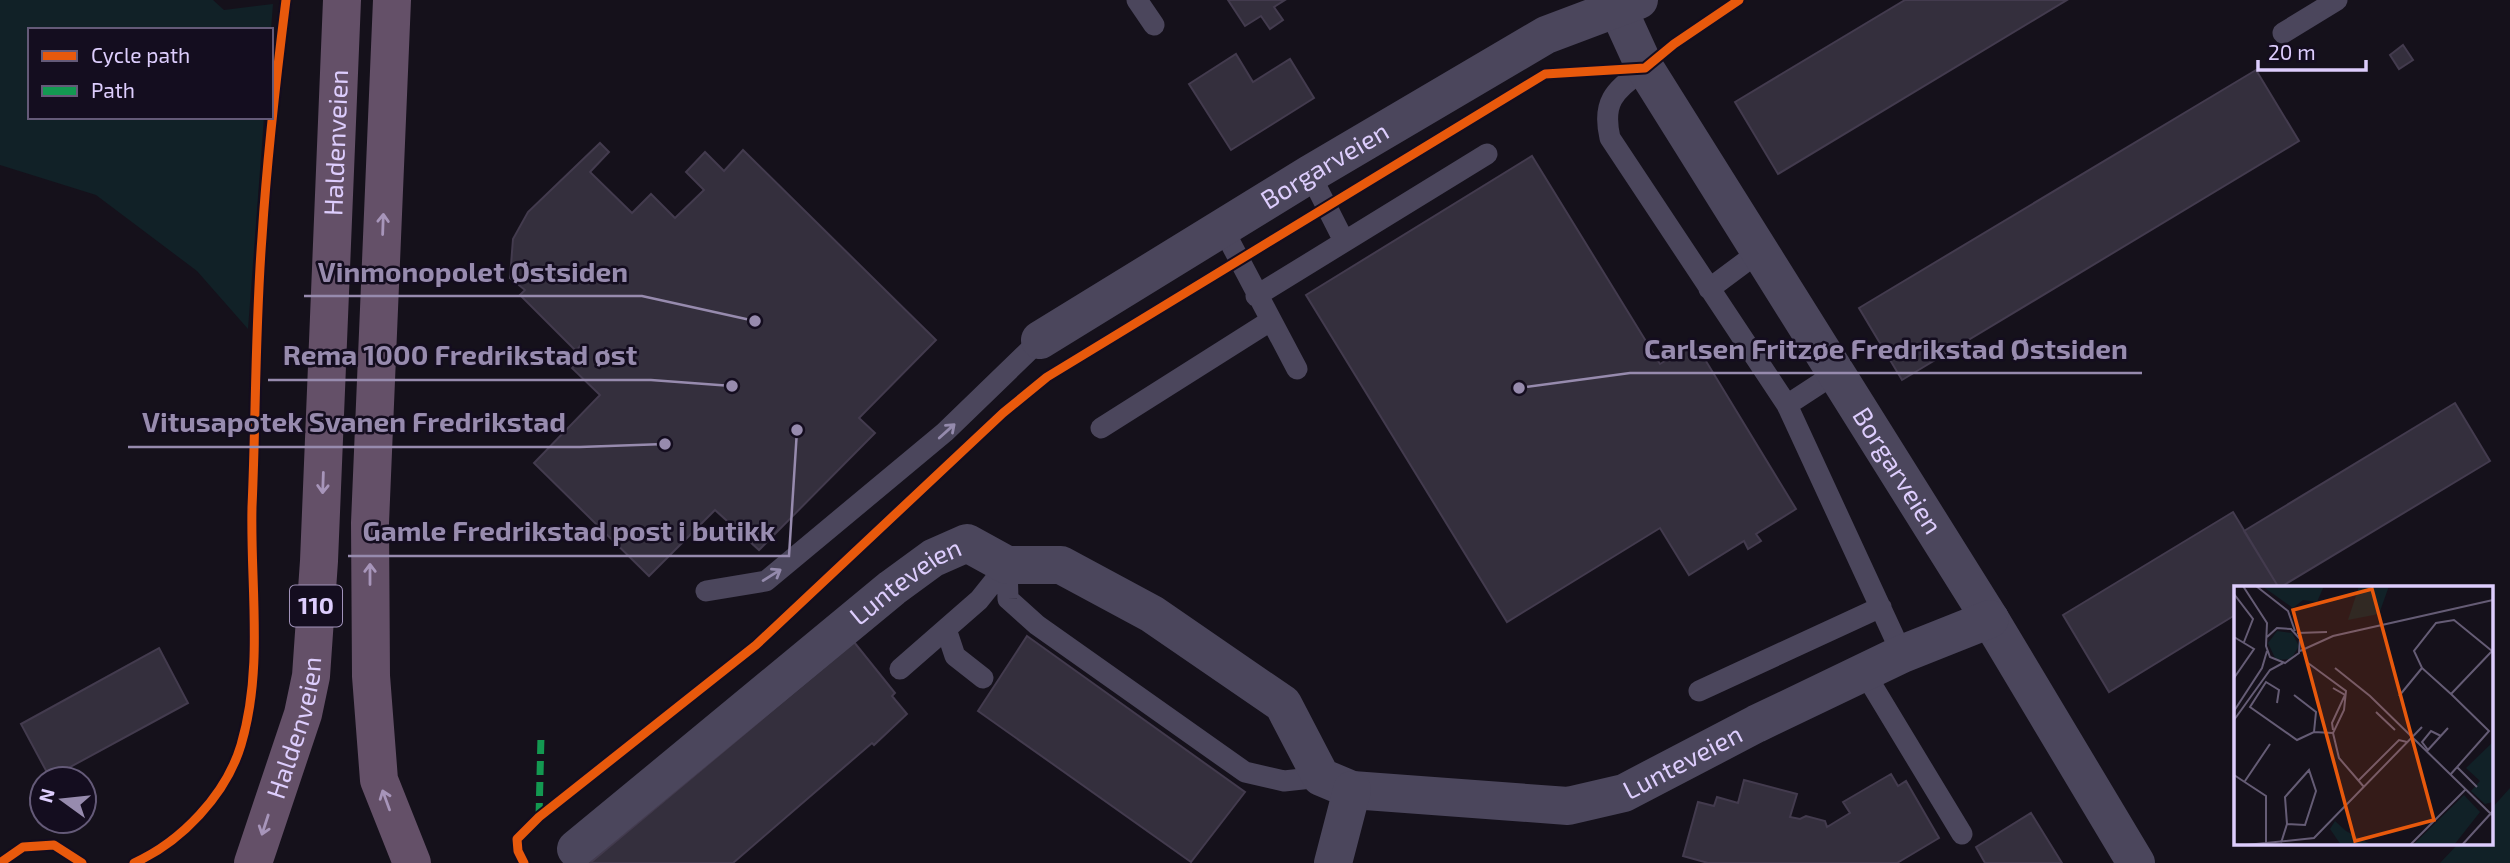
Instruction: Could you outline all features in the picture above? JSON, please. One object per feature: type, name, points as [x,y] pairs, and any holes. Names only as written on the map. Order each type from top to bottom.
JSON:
[{"type":"highway","name":"Haldenveien","points":[[253,863],[303,714],[311,676],[319,561],[342,0]]},
{"type":"highway","name":"Haldenveien","points":[[393,0],[370,523],[371,676],[379,780],[412,863]]},
{"type":"street","name":"Borgarveien","points":[[1040,340],[1310,173],[1546,35],[1624,2],[1646,68],[1990,619],[2136,863]]},
{"type":"street","name":"Lunteveien","points":[[576,849],[892,588],[933,558],[967,543],[1007,565],[1061,565],[1152,614],[1283,704],[1337,783],[1568,806],[1624,793],[1864,672],[1990,619]]},
{"type":"street","points":[[1333,863],[1337,783]]},
{"type":"lane","points":[[1137,0],[1154,25]]},
{"type":"lane","points":[[2283,33],[2337,0]]},
{"type":"lane","points":[[1646,68],[1615,92],[1605,117],[1610,138],[1787,405],[1902,654]]},
{"type":"lane","points":[[1256,296],[1487,154]]},
{"type":"lane","points":[[1310,173],[1344,241]]},
{"type":"lane","points":[[1222,227],[1256,296],[1297,369]]},
{"type":"lane","points":[[1709,289],[1760,251]]},
{"type":"lane","points":[[1101,428],[1270,321]]},
{"type":"lane","points":[[706,591],[766,581],[945,432],[1040,340]]},
{"type":"lane","points":[[1787,405],[1836,373]]},
{"type":"lane","points":[[900,669],[979,600],[1007,565]]},
{"type":"lane","points":[[1007,565],[1008,599],[1037,625],[1245,772],[1284,781],[1337,783]]},
{"type":"lane","points":[[1699,691],[1881,607]]},
{"type":"lane","points":[[946,629],[955,656],[983,678]]},
{"type":"lane","points":[[1864,672],[1962,834]]},
{"type":"shaded area","points":[[0,0],[213,0],[224,10],[273,4],[271,28],[28,28],[28,119],[264,119],[248,329],[197,271],[96,195],[0,165]]},
{"type":"shaded area","points":[[2510,788],[2510,863],[2440,863],[2456,846],[2492,846],[2492,808]]},
{"type":"building","points":[[1228,0],[1285,0],[1274,7],[1283,20],[1270,29],[1261,16],[1245,26]]},
{"type":"building","points":[[1905,0],[2067,0],[1778,174],[1735,102]]},
{"type":"building","points":[[2403,45],[2413,60],[2399,69],[2390,55]]},
{"type":"building","points":[[1236,54],[1253,82],[1290,59],[1314,98],[1231,150],[1189,84]]},
{"type":"building","points":[[2256,70],[2299,141],[1902,380],[1859,308]]},
{"type":"building","points":[[600,143],[609,152],[590,172],[632,213],[651,194],[675,218],[704,190],[686,172],[705,152],[724,171],[743,150],[936,340],[859,418],[875,433],[759,550],[715,510],[649,576],[534,463],[600,395],[572,368],[588,352],[581,345],[576,351],[520,295],[525,290],[510,278],[513,239],[528,212]]},
{"type":"building","points":[[1532,156],[1660,364],[1695,343],[1796,509],[1756,534],[1761,541],[1748,549],[1744,541],[1689,575],[1660,528],[1507,622],[1306,295]]},
{"type":"building","points":[[2455,403],[2490,461],[2282,586],[2278,586],[2244,531]]},
{"type":"building","points":[[2233,512],[2278,586],[2234,586],[2234,616],[2109,692],[2063,615]]},
{"type":"building","points":[[1027,636],[1245,792],[1191,862],[978,711]]},
{"type":"building","points":[[854,642],[895,693],[892,696],[907,714],[874,745],[872,743],[733,863],[590,863]]},
{"type":"building","points":[[159,648],[188,703],[74,765],[43,765],[21,724]]},
{"type":"building","points":[[1891,774],[1898,786],[1906,781],[1939,838],[1897,863],[1708,863],[1683,856],[1698,802],[1714,806],[1717,797],[1738,803],[1744,780],[1797,794],[1790,817],[1800,819],[1806,816],[1825,821],[1827,827],[1850,813],[1843,802]]},
{"type":"building","points":[[2031,813],[2062,863],[1985,863],[1976,847]]},
{"type":"marked path","points":[[539,817],[541,736]]},
{"type":"cycle path","points":[[273,109],[286,0]]},
{"type":"cycle path","points":[[524,863],[518,851],[517,839],[539,817],[756,645],[1003,413],[1047,377],[1545,74],[1645,68],[1674,44],[1739,0]]},
{"type":"cycle path","points":[[134,863],[185,830],[213,799],[234,764],[248,716],[254,656],[252,507],[257,338],[272,119]]},
{"type":"cycle path","points":[[0,863],[23,847],[54,845],[82,863]]},
{"type":"place","name":"Vinmonopolet Østsiden","points":[[755,321]]},
{"type":"place","name":"Rema 1000 Fredrikstad øst","points":[[732,386]]},
{"type":"place","name":"Carlsen Fritzøe Fredrikstad Østsiden","points":[[1519,388]]},
{"type":"place","name":"Gamle Fredrikstad post i butikk","points":[[797,430]]},
{"type":"place","name":"Vitusapotek Svanen Fredrikstad","points":[[665,444]]}]
